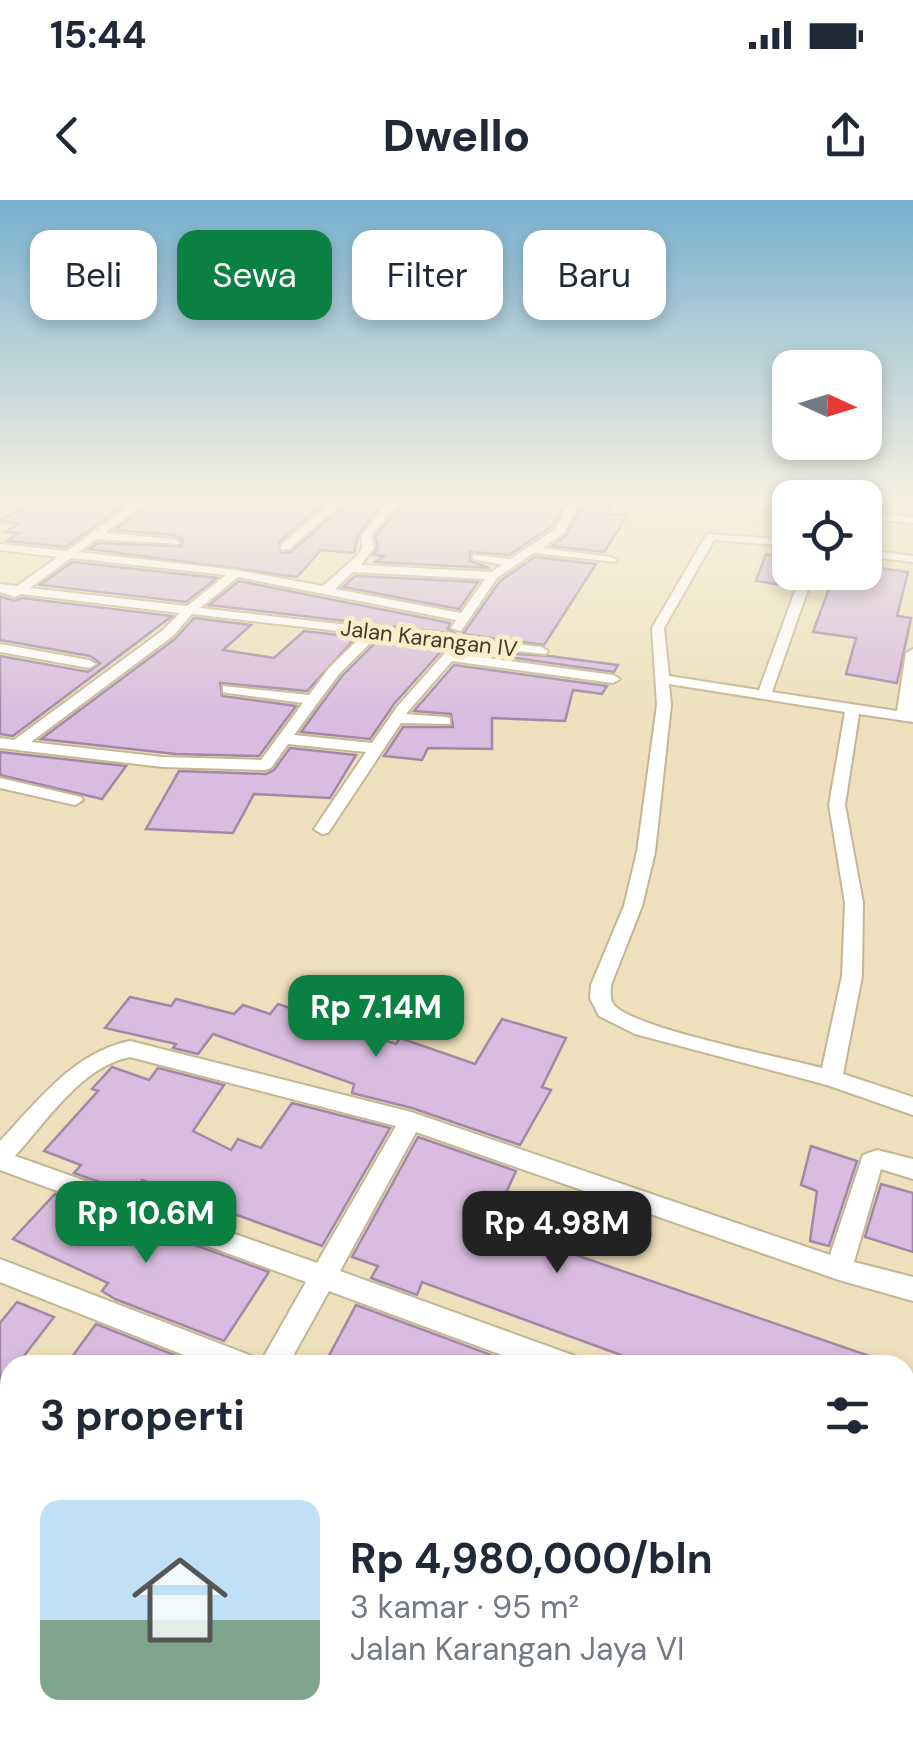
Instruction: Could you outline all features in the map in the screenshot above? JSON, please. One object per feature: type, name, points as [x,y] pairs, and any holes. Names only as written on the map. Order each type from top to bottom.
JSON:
[{"type":"street","points":[[0,601],[44,573]]},
{"type":"street","points":[[8,744],[168,633],[186,612],[236,573]]},
{"type":"street","points":[[237,573],[462,617]]},
{"type":"street","points":[[324,592],[344,573]]},
{"type":"street","points":[[442,573],[493,576]]},
{"type":"street","points":[[322,829],[357,781],[375,748],[454,646],[462,617],[497,573]]},
{"type":"street","points":[[690,573],[658,628],[656,646],[664,680],[646,852],[633,906],[601,985],[602,1006],[616,1018],[642,1029],[830,1078],[913,1106]]},
{"type":"street","name":"Jalan Karangan IV","points":[[0,588],[186,612],[376,630],[454,646],[541,651]]},
{"type":"street","points":[[764,695],[802,590]]},
{"type":"street","points":[[8,744],[163,762],[249,766],[268,763],[311,700],[376,630]]},
{"type":"street","points":[[454,646],[613,679]]},
{"type":"street","points":[[0,648],[89,664]]},
{"type":"street","points":[[664,680],[908,717],[913,653]]},
{"type":"street","points":[[228,689],[311,700]]},
{"type":"street","points":[[830,1078],[852,976],[854,903],[837,805],[853,709]]},
{"type":"street","points":[[397,718],[445,721]]},
{"type":"street","points":[[285,738],[375,748]]},
{"type":"street","points":[[0,782],[74,800]]},
{"type":"street","points":[[537,1355],[0,1158],[86,1068],[116,1050],[130,1049],[411,1121],[840,1269],[913,1289]]},
{"type":"street","points":[[279,1355],[411,1121]]},
{"type":"street","points":[[840,1269],[871,1162],[878,1159],[913,1169]]},
{"type":"street","points":[[0,1270],[217,1355]]},
{"type":"building","points":[[56,573],[173,573],[217,578],[186,602],[40,585]]},
{"type":"building","points":[[511,573],[590,573],[544,645],[463,634],[500,581]]},
{"type":"building","points":[[759,573],[772,573],[772,583],[756,581]]},
{"type":"building","points":[[882,573],[908,573],[897,616],[911,618],[897,683],[846,674],[856,638],[813,632],[828,590],[882,590]]},
{"type":"building","points":[[355,576],[478,582],[459,609],[343,587]]},
{"type":"building","points":[[239,581],[450,623],[448,629],[456,634],[209,605]]},
{"type":"building","points":[[0,596],[14,601],[22,598],[172,616],[13,736],[0,734],[0,656],[88,672],[100,663],[90,656],[0,640]]},
{"type":"building","points":[[194,618],[251,625],[223,650],[274,658],[304,631],[356,637],[307,691],[220,683],[222,696],[296,706],[259,756],[176,754],[41,739],[175,639]]},
{"type":"building","points":[[378,640],[444,648],[394,704],[370,739],[301,732],[342,676]]},
{"type":"building","points":[[465,651],[549,656],[618,665],[614,672]]},
{"type":"building","points":[[454,665],[607,686],[602,694],[573,690],[565,721],[492,718],[492,749],[428,748],[422,760],[384,756],[403,727],[453,727],[451,714],[414,711]]},
{"type":"building","points":[[290,748],[356,755],[330,798],[254,794],[233,833],[146,829],[179,771],[266,774],[274,770]]},
{"type":"building","points":[[0,752],[126,766],[102,799],[0,775]]},
{"type":"building","points":[[130,997],[171,1006],[176,999],[234,1014],[243,1005],[270,1014],[278,1004],[396,1044],[400,1038],[475,1064],[502,1019],[566,1038],[542,1087],[551,1090],[520,1145],[412,1108],[352,1093],[354,1084],[213,1034],[198,1054],[173,1048],[176,1044],[105,1028]]},
{"type":"building","points":[[112,1067],[149,1080],[158,1068],[224,1085],[193,1131],[231,1150],[238,1139],[261,1148],[292,1103],[390,1128],[322,1246],[142,1180],[136,1195],[74,1173],[81,1165],[44,1151],[98,1091],[92,1089]]},
{"type":"building","points":[[418,1137],[516,1171],[494,1219],[506,1231],[867,1355],[621,1355],[422,1282],[417,1295],[371,1278],[378,1266],[352,1257]]},
{"type":"building","points":[[811,1146],[857,1161],[829,1246],[810,1241],[817,1191],[801,1185]]},
{"type":"building","points":[[881,1184],[913,1193],[913,1252],[865,1237]]},
{"type":"building","points":[[55,1194],[269,1272],[224,1341],[115,1299],[102,1291],[108,1283],[13,1239]]},
{"type":"building","points":[[17,1302],[54,1317],[25,1355],[0,1355],[0,1323]]},
{"type":"building","points":[[356,1305],[491,1355],[329,1355]]},
{"type":"building","points":[[96,1324],[174,1355],[73,1355]]}]
